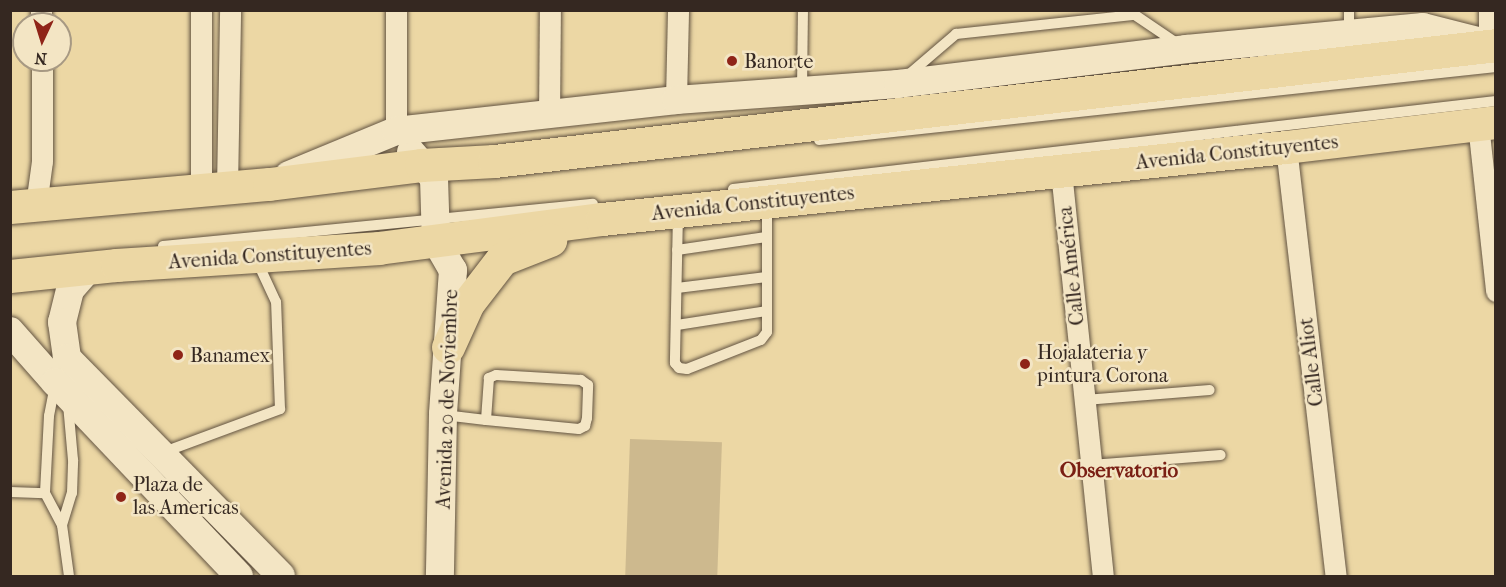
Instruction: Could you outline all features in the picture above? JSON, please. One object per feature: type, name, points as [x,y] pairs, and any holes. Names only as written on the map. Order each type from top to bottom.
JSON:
[{"type":"main road","points":[[23,206],[431,175],[494,161],[1495,52]]},
{"type":"main road","name":"Avenida Constituyentes","points":[[10,276],[90,267],[378,248],[436,230],[605,211],[679,211],[1286,147],[1490,116]]},
{"type":"main road","points":[[448,347],[468,303],[502,259],[605,211]]},
{"type":"street","points":[[201,10],[223,192]]},
{"type":"street","points":[[223,192],[230,10]]},
{"type":"street","points":[[396,10],[396,131],[431,175]]},
{"type":"street","points":[[549,116],[550,10]]},
{"type":"street","points":[[676,100],[678,10]]},
{"type":"street","points":[[283,188],[396,131],[549,116],[676,100],[898,84],[1186,49],[1349,22],[1423,27],[1495,52],[1493,10]]},
{"type":"street","points":[[23,206],[42,161],[42,72]]},
{"type":"street","points":[[1490,116],[1496,291]]},
{"type":"street","name":"Calle Aliot","points":[[1286,147],[1336,576]]},
{"type":"street","name":"Calle América","points":[[1061,171],[1103,576]]},
{"type":"street","name":"Avenida 20 de Noviembre","points":[[431,175],[436,230],[453,270],[443,414],[440,576]]},
{"type":"street","points":[[90,267],[70,290],[62,322],[63,378],[239,576]]},
{"type":"street","points":[[10,331],[63,378],[161,454],[281,576]]},
{"type":"lane","points":[[802,10],[802,91]]},
{"type":"lane","points":[[898,84],[956,34],[1135,15],[1186,49]]},
{"type":"lane","points":[[803,141],[1495,52]]},
{"type":"lane","points":[[723,190],[994,160],[1433,106],[1490,116]]},
{"type":"lane","points":[[475,174],[540,168]]},
{"type":"lane","points":[[679,211],[675,363],[679,368],[687,369],[761,340],[767,332],[767,201]]},
{"type":"lane","points":[[152,247],[436,230]]},
{"type":"lane","points":[[677,250],[766,237]]},
{"type":"lane","points":[[161,454],[280,409],[276,303],[254,256]]},
{"type":"lane","points":[[677,288],[766,277]]},
{"type":"lane","points":[[677,325],[766,311]]},
{"type":"lane","points":[[443,414],[486,420],[579,429],[585,426],[587,418],[588,385],[581,380],[496,375],[489,378],[486,420]]},
{"type":"lane","points":[[63,378],[49,416],[45,493],[62,525],[69,576]]},
{"type":"lane","points":[[62,525],[72,493],[73,460],[63,378]]},
{"type":"lane","points":[[1085,400],[1210,390]]},
{"type":"lane","points":[[1091,465],[1221,455]]},
{"type":"lane","points":[[10,492],[45,493]]},
{"type":"shaded area","points":[[630,439],[722,442],[717,576],[625,576]]},
{"type":"place","name":"Banorte","points":[[732,61]]},
{"type":"place","name":"Banamex","points":[[178,355]]},
{"type":"place","name":"Hojalateria y pintura Corona","points":[[1025,364]]},
{"type":"place","name":"Plaza de las Americas","points":[[121,497]]},
{"type":"district","name":"Observatorio","points":[[1119,470]]}]
